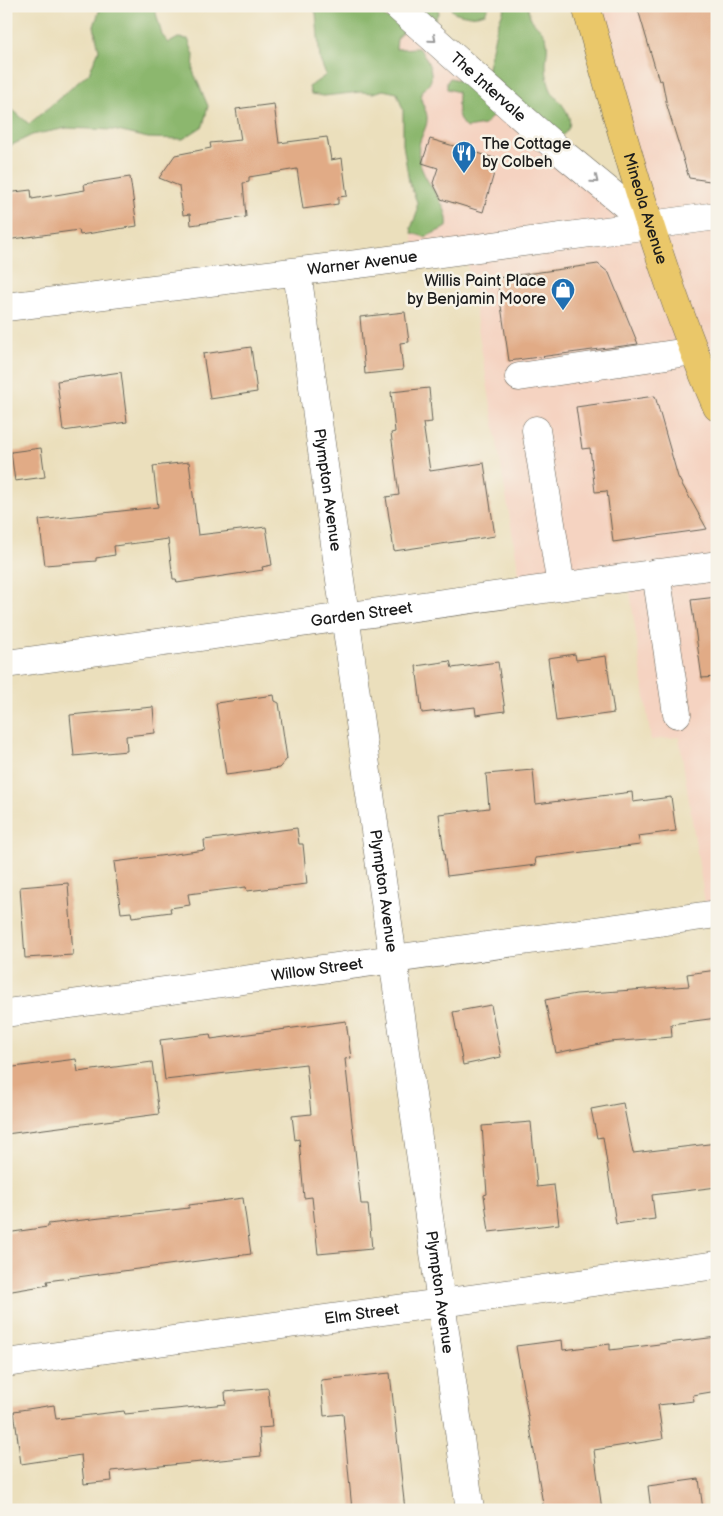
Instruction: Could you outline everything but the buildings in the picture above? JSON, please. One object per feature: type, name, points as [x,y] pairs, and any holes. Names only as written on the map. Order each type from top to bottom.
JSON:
[{"type":"main road","name":"Mineola Avenue","points":[[586,6],[651,226],[694,351],[717,407]]},
{"type":"street","name":"The Intervale","points":[[396,6],[560,152],[651,226]]},
{"type":"street","name":"Warner Avenue","points":[[6,307],[297,272],[717,216]]},
{"type":"street","name":"Plympton Avenue","points":[[297,272],[470,1510]]},
{"type":"street","points":[[519,377],[694,351]]},
{"type":"street","points":[[536,430],[560,586]]},
{"type":"street","name":"Garden Street","points":[[6,664],[717,565]]},
{"type":"street","points":[[656,573],[677,714]]},
{"type":"street","name":"Willow Street","points":[[6,1013],[717,914]]},
{"type":"street","name":"Elm Street","points":[[6,1362],[717,1265]]},
{"type":"shaded area","points":[[586,6],[717,6],[717,914],[707,916],[679,737],[651,740],[628,578],[522,592],[465,250],[416,256],[411,228],[417,213],[417,202],[409,182],[403,144],[403,110],[397,93],[383,90],[374,93],[397,39],[406,28],[650,225]]},
{"type":"green space","points":[[101,6],[154,6],[162,35],[169,43],[178,38],[188,39],[194,55],[193,71],[208,106],[203,126],[183,139],[148,138],[113,130],[67,128],[32,135],[6,148],[6,104],[29,124],[89,73],[99,50],[94,26]]},
{"type":"green space","points":[[312,6],[379,6],[380,13],[388,19],[399,19],[406,28],[397,39],[396,49],[418,48],[424,54],[430,69],[431,78],[421,94],[427,120],[419,146],[419,158],[427,179],[444,207],[447,227],[425,237],[412,233],[411,228],[417,213],[417,202],[409,182],[403,144],[403,110],[397,93],[383,90],[374,93],[361,92],[324,96],[311,94],[309,87],[326,75],[320,60],[316,13]]},
{"type":"green space","points":[[410,6],[437,6],[439,12],[432,24]]},
{"type":"green space","points":[[451,6],[489,6],[485,13],[464,15],[452,11]]},
{"type":"green space","points":[[505,6],[528,6],[530,17],[544,33],[547,45],[547,77],[550,87],[567,112],[570,120],[566,132],[561,137],[539,150],[532,147],[534,140],[497,112],[484,125],[466,128],[459,116],[458,92],[447,89],[447,82],[450,78],[462,81],[487,72],[496,30]]},
{"type":"place","name":"The Cottage by Colbeh","points":[[464,174]]},
{"type":"place","name":"Willis Paint Place by Benjamin Moore","points":[[563,311]]}]
